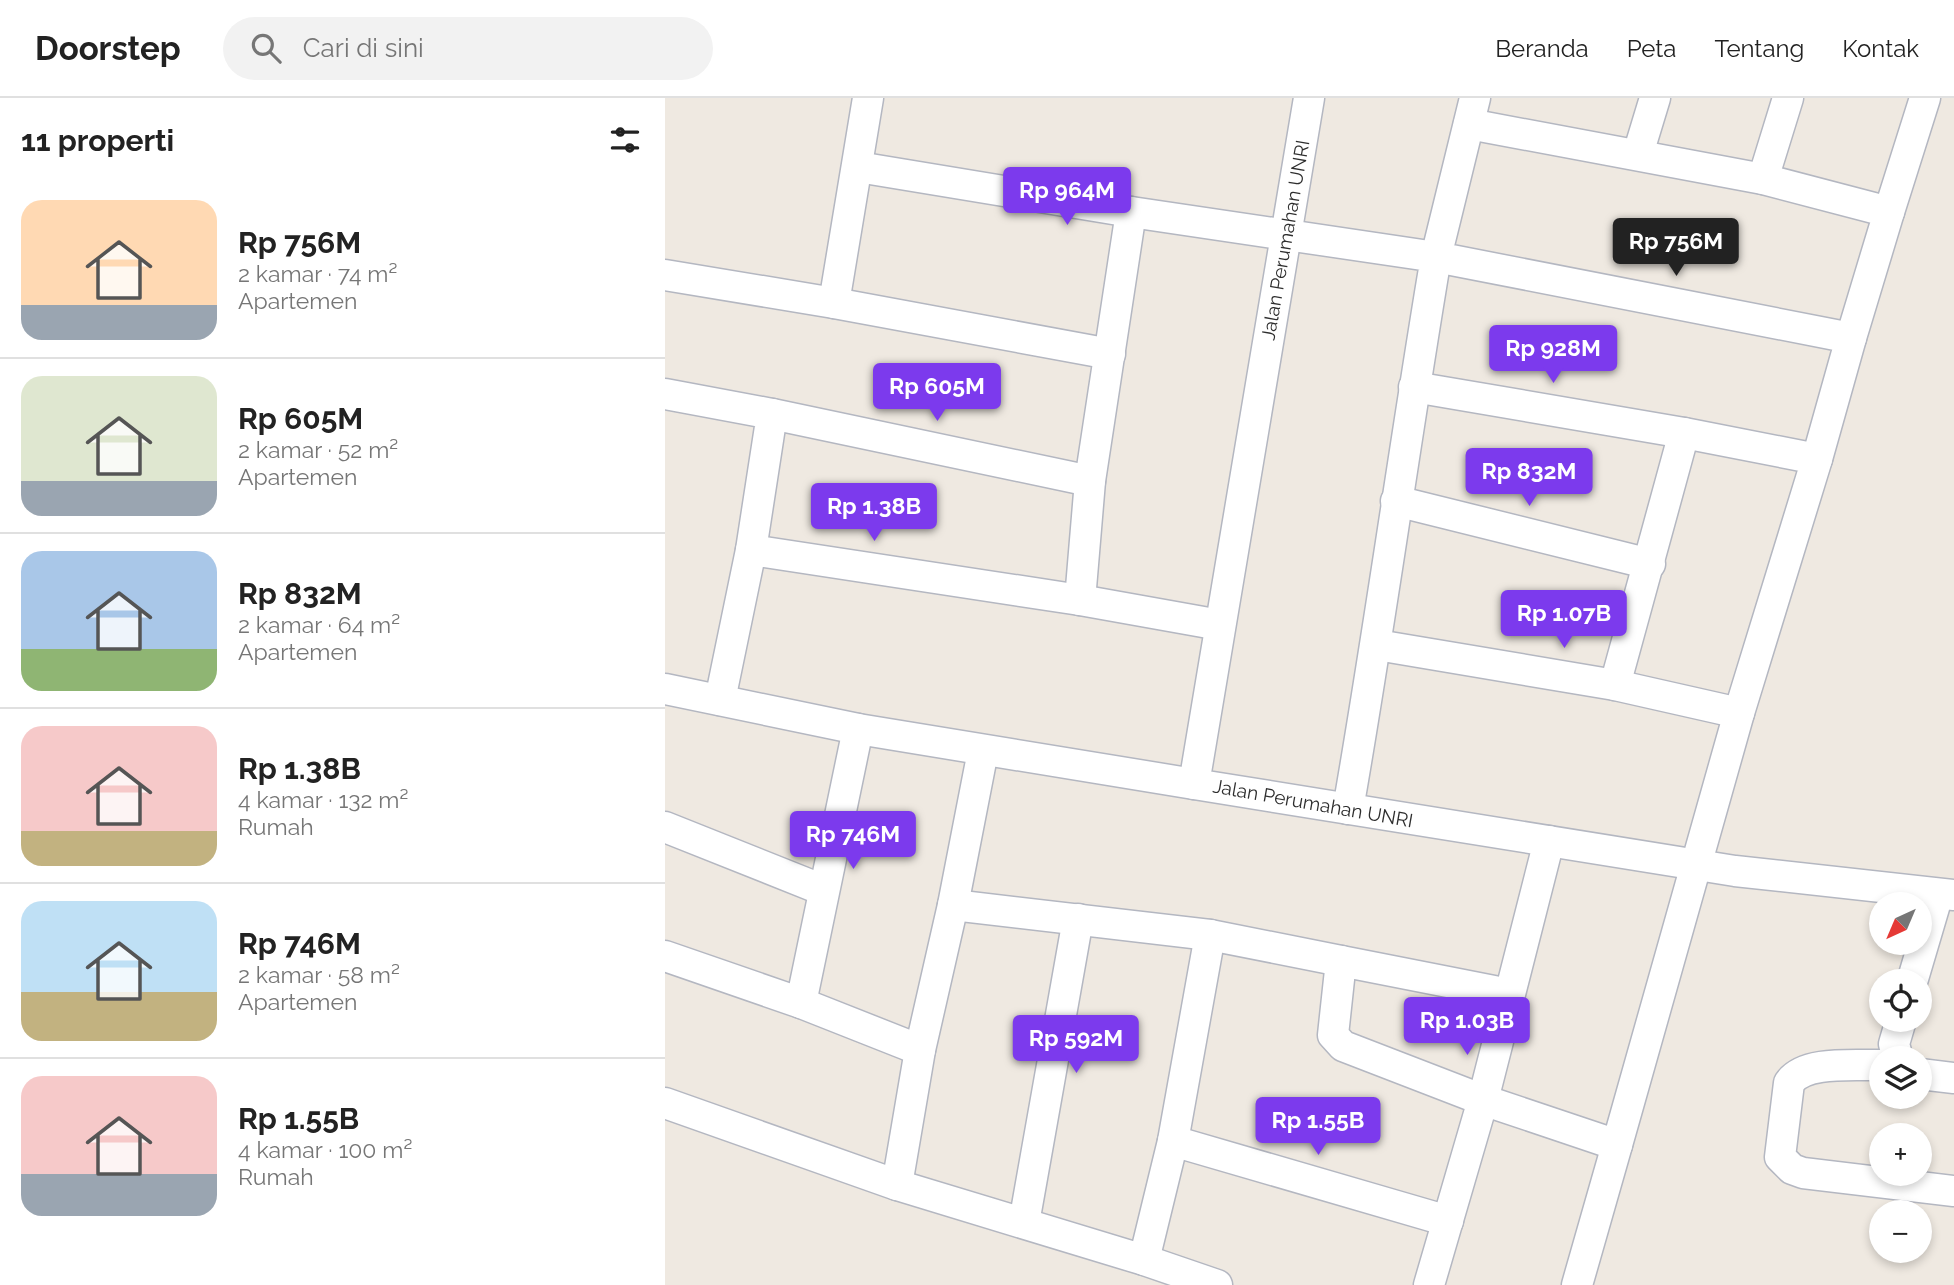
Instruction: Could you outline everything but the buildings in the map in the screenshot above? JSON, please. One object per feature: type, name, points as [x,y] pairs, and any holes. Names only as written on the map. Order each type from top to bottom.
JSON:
[{"type":"street","points":[[834,303],[869,98]]},
{"type":"street","name":"Jalan Perumahan UNRI","points":[[1309,98],[1194,783],[1696,865],[1946,895]]},
{"type":"street","points":[[1638,154],[1654,98]]},
{"type":"street","points":[[1763,179],[1788,98]]},
{"type":"street","points":[[1577,1285],[1739,713],[1925,98]]},
{"type":"street","points":[[1348,809],[1377,645],[1396,501],[1436,257],[1472,111],[1638,154],[1763,179],[1889,212]]},
{"type":"street","points":[[858,167],[1131,212],[1436,257],[1851,338]]},
{"type":"street","points":[[1080,600],[1090,481],[1131,212]]},
{"type":"street","points":[[665,275],[1110,354]]},
{"type":"street","points":[[1414,387],[1684,433],[1817,459]]},
{"type":"street","points":[[665,394],[1090,481]]},
{"type":"street","points":[[720,700],[751,550],[772,414]]},
{"type":"street","points":[[1615,685],[1684,433]]},
{"type":"street","points":[[1396,501],[1650,564]]},
{"type":"street","points":[[751,550],[1080,600],[1220,625]]},
{"type":"street","points":[[1377,645],[1615,685],[1739,713]]},
{"type":"street","points":[[665,689],[858,729],[1194,783]]},
{"type":"street","points":[[801,1003],[858,729]]},
{"type":"street","points":[[897,1185],[920,1050],[953,905],[983,751]]},
{"type":"street","points":[[665,827],[823,890]]},
{"type":"street","points":[[1429,1285],[1482,1101],[1549,841]]},
{"type":"street","points":[[1918,969],[1946,895]]},
{"type":"street","points":[[953,905],[1210,935],[1509,994]]},
{"type":"street","points":[[1024,1223],[1078,919]]},
{"type":"street","points":[[1144,1260],[1173,1141],[1210,935]]},
{"type":"street","points":[[665,956],[801,1003],[920,1050]]},
{"type":"street","points":[[1341,961],[1333,1030],[1338,1042],[1482,1101],[1617,1144]]},
{"type":"street","points":[[1869,1066],[1814,1068],[1794,1075],[1789,1083],[1780,1157],[1792,1169],[1803,1173],[1954,1191]]},
{"type":"street","points":[[1932,1075],[1954,1078]]},
{"type":"street","points":[[665,1104],[897,1185],[1217,1285]]},
{"type":"street","points":[[1173,1141],[1448,1221]]}]
